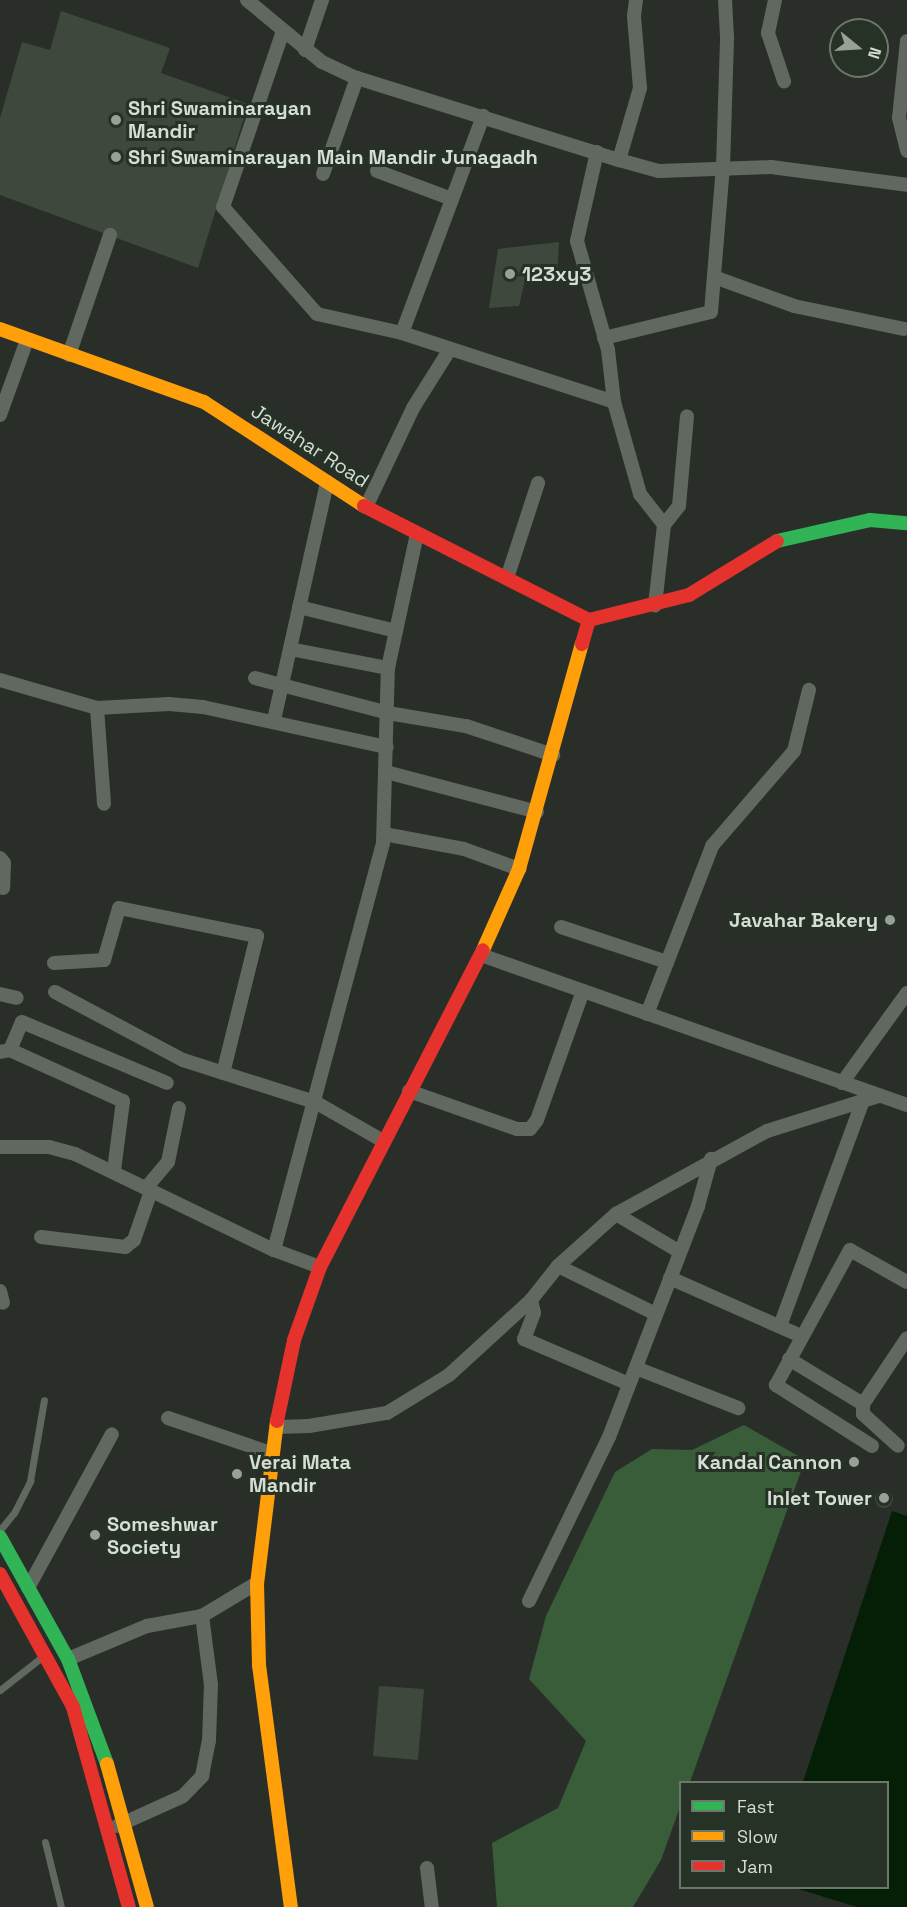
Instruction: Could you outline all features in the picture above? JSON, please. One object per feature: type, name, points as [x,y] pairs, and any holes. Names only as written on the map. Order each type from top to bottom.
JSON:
[{"type":"street","points":[[305,50],[322,0]]},
{"type":"street","points":[[619,160],[640,88],[634,16],[636,0]]},
{"type":"street","points":[[604,338],[711,312],[723,167],[727,37],[725,0]]},
{"type":"street","points":[[775,0],[768,33],[784,81]]},
{"type":"street","points":[[253,3],[305,50],[357,78],[619,160],[659,171],[771,167],[907,185]]},
{"type":"street","points":[[283,31],[223,207],[317,314],[402,333],[614,402]]},
{"type":"street","points":[[907,41],[899,118],[907,151]]},
{"type":"street","points":[[323,174],[357,78]]},
{"type":"street","points":[[402,333],[483,116]]},
{"type":"street","points":[[597,153],[577,241],[604,338],[614,402],[640,494],[664,525]]},
{"type":"street","points":[[377,171],[452,199]]},
{"type":"street","points":[[69,355],[110,235]]},
{"type":"street","points":[[714,276],[794,306],[904,329]]},
{"type":"street","name":"Jawahar Road","points":[[0,329],[69,355],[169,386],[204,402],[366,507],[589,620]]},
{"type":"street","points":[[0,415],[27,340]]},
{"type":"street","points":[[366,507],[408,418],[450,349]]},
{"type":"street","points":[[655,605],[664,525],[679,506],[687,416]]},
{"type":"street","points":[[274,720],[327,482]]},
{"type":"street","points":[[507,578],[538,483]]},
{"type":"street","points":[[291,1907],[259,1665],[257,1582],[271,1453],[294,1340],[320,1267],[481,955],[519,869],[537,812],[589,620],[610,612],[655,605],[689,595],[776,541],[870,520],[907,523]]},
{"type":"street","points":[[274,1250],[315,1102],[384,834],[388,668],[417,534]]},
{"type":"street","points":[[299,607],[396,632]]},
{"type":"street","points":[[290,649],[388,668]]},
{"type":"street","points":[[255,678],[388,713],[466,726],[553,755]]},
{"type":"street","points":[[0,680],[97,708],[169,704],[274,720],[387,747]]},
{"type":"street","points":[[647,1014],[712,846],[794,751],[809,690]]},
{"type":"street","points":[[97,708],[104,804]]},
{"type":"street","points":[[386,772],[537,812]]},
{"type":"street","points":[[384,834],[464,849],[519,869]]},
{"type":"street","points":[[0,858],[4,862],[3,888]]},
{"type":"street","points":[[54,963],[104,960],[119,908],[257,936],[223,1073]]},
{"type":"street","points":[[561,927],[667,962]]},
{"type":"street","points":[[481,955],[907,1105]]},
{"type":"street","points":[[410,1090],[517,1129],[530,1129],[537,1120],[583,991]]},
{"type":"street","points":[[55,992],[183,1060],[315,1102],[383,1141]]},
{"type":"street","points":[[842,1083],[907,993]]},
{"type":"street","points":[[0,994],[17,998]]},
{"type":"street","points":[[114,1170],[123,1101],[5,1051],[22,1022],[167,1083]]},
{"type":"street","points":[[277,1426],[309,1426],[387,1413],[449,1375],[531,1300],[558,1266],[616,1214],[711,1159],[767,1131],[879,1096]]},
{"type":"street","points":[[780,1326],[863,1101]]},
{"type":"street","points":[[41,1237],[125,1247],[134,1240],[149,1190],[168,1162],[179,1108]]},
{"type":"street","points":[[0,1147],[49,1147],[114,1170],[149,1190],[274,1250],[320,1267]]},
{"type":"street","points":[[529,1601],[609,1437],[681,1252],[711,1159]]},
{"type":"street","points":[[616,1214],[681,1252]]},
{"type":"street","points":[[872,1446],[776,1385],[801,1335],[850,1250],[907,1282]]},
{"type":"street","points":[[558,1266],[656,1314]]},
{"type":"street","points":[[670,1278],[801,1335]]},
{"type":"street","points":[[531,1300],[534,1313],[524,1339],[629,1384]]},
{"type":"street","points":[[898,1446],[863,1414],[863,1404],[907,1338]]},
{"type":"street","points":[[789,1359],[863,1404]]},
{"type":"street","points":[[636,1368],[738,1408]]},
{"type":"street","points":[[168,1418],[271,1453]]},
{"type":"street","points":[[28,1588],[112,1434]]},
{"type":"street","points":[[0,1537],[68,1659],[129,1907]]},
{"type":"street","points":[[0,1574],[45,1654],[79,1705],[125,1823],[147,1907]]},
{"type":"street","points":[[68,1659],[147,1626],[202,1616],[257,1582]]},
{"type":"street","points":[[109,1829],[183,1796],[201,1776],[209,1741],[211,1685],[202,1616]]},
{"type":"street","points":[[427,1868],[432,1907]]},
{"type":"lane","points":[[0,1530],[14,1514],[30,1481],[45,1400]]},
{"type":"lane","points":[[0,1690],[45,1654]]},
{"type":"lane","points":[[45,1842],[61,1907]]},
{"type":"shaded area","points":[[744,1425],[805,1460],[690,1781],[679,1781],[679,1810],[661,1860],[633,1907],[497,1907],[492,1843],[558,1808],[586,1741],[529,1679],[546,1616],[615,1472],[652,1449],[692,1450]]},
{"type":"shaded area","points":[[892,1511],[907,1516],[907,1907],[857,1907],[798,1889],[889,1889],[889,1781],[803,1781]]},
{"type":"building","name":"Shri Swaminarayan Main Mandir Junagadh","points":[[61,11],[170,48],[161,73],[248,104],[198,268],[0,195],[0,118],[22,42],[50,50]]},
{"type":"building","name":"123xy3","points":[[559,242],[557,276],[527,272],[519,306],[489,308],[498,249]]},
{"type":"building","name":"Inlet Tower","points":[[884,1490],[890,1493],[893,1499],[890,1505],[884,1508],[878,1505],[875,1499],[878,1493]]},
{"type":"building","points":[[379,1686],[424,1689],[418,1760],[373,1756]]},
{"type":"traffic: fast","points":[[777,541],[870,520],[907,523]]},
{"type":"traffic: fast","points":[[0,1537],[68,1659],[107,1764]]},
{"type":"traffic: slow","points":[[0,329],[204,402],[364,506]]},
{"type":"traffic: slow","points":[[483,950],[519,869],[582,644]]},
{"type":"traffic: slow","points":[[277,1421],[257,1583],[259,1665],[291,1907]]},
{"type":"traffic: slow","points":[[107,1764],[147,1907]]},
{"type":"traffic: jam","points":[[364,506],[589,620]]},
{"type":"traffic: jam","points":[[582,644],[589,620],[689,595],[777,541]]},
{"type":"traffic: jam","points":[[277,1421],[294,1340],[320,1267],[483,950]]},
{"type":"traffic: jam","points":[[0,1574],[73,1707],[129,1907]]},
{"type":"place","name":"Shri Swaminarayan Mandir","points":[[116,120]]},
{"type":"place","name":"Shri Swaminarayan Main Mandir Junagadh","points":[[116,157]]},
{"type":"place","name":"123xy3","points":[[510,274]]},
{"type":"place","name":"Javahar Bakery","points":[[890,920]]},
{"type":"place","name":"Kandal Cannon","points":[[854,1462]]},
{"type":"place","name":"Verai Mata Mandir","points":[[237,1474]]},
{"type":"place","name":"Inlet Tower","points":[[884,1498]]},
{"type":"place","name":"Someshwar Society","points":[[95,1535]]}]
